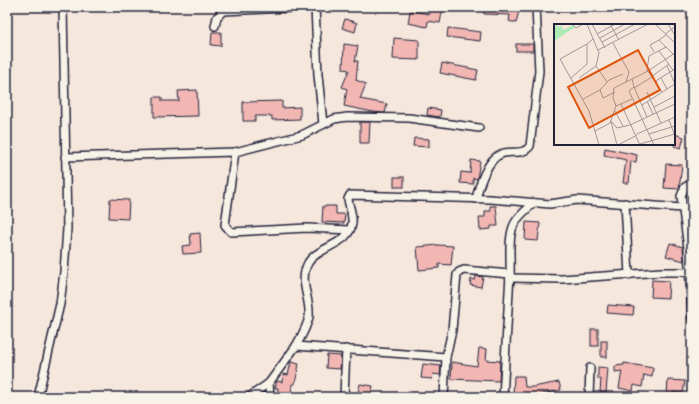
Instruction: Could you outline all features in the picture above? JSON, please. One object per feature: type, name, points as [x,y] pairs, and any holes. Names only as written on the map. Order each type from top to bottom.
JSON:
[{"type":"street","points":[[38,397],[60,304],[67,229],[63,7]]},
{"type":"street","points":[[215,26],[217,17],[223,11],[315,7],[318,75],[323,124]]},
{"type":"street","points":[[476,199],[482,176],[497,156],[501,154],[523,152],[530,146],[539,71],[536,7]]},
{"type":"street","points":[[65,157],[235,152],[302,135],[323,124],[340,118],[409,118],[479,128]]},
{"type":"street","points":[[235,152],[225,225],[231,232],[307,228],[350,230]]},
{"type":"street","points":[[692,183],[682,190],[682,208],[690,267],[692,318]]},
{"type":"street","points":[[249,397],[269,383],[296,346],[309,317],[304,281],[309,263],[315,254],[343,239],[350,230],[352,214],[348,199],[350,195],[476,199],[534,203],[556,203],[576,200],[682,208],[692,207]]},
{"type":"street","points":[[503,397],[511,236],[516,220],[534,203]]},
{"type":"street","points":[[625,203],[629,275]]},
{"type":"street","points":[[444,397],[446,357],[452,330],[459,272],[464,270],[510,276],[562,279],[629,275],[690,267]]},
{"type":"street","points":[[296,346],[446,357]]},
{"type":"street","points":[[344,397],[346,349]]},
{"type":"street","points":[[589,397],[590,368]]},
{"type":"street","points":[[269,383],[270,397]]},
{"type":"building","points":[[432,7],[443,8],[440,23],[428,21],[427,27],[408,23],[410,11],[430,14]]},
{"type":"building","points":[[484,7],[520,7],[516,23],[509,21],[510,15],[484,14]]},
{"type":"building","points":[[345,19],[357,23],[355,32],[342,28]]},
{"type":"building","points":[[448,28],[481,32],[480,41],[447,37]]},
{"type":"building","points":[[212,32],[221,32],[221,46],[211,45]]},
{"type":"building","points":[[394,38],[419,40],[419,60],[393,59]]},
{"type":"building","points":[[344,44],[358,46],[355,61],[358,61],[356,80],[366,84],[360,99],[387,104],[385,113],[344,106],[347,89],[342,87],[349,70],[343,69]]},
{"type":"building","points":[[516,44],[533,44],[533,51],[516,51]]},
{"type":"building","points":[[442,63],[478,70],[476,80],[440,73]]},
{"type":"building","points":[[197,90],[198,116],[154,117],[154,97],[162,97],[162,101],[179,101],[178,91]]},
{"type":"building","points":[[282,101],[282,108],[300,107],[300,119],[272,120],[272,116],[255,116],[255,121],[243,121],[243,102]]},
{"type":"building","points":[[428,108],[441,110],[440,117],[427,115]]},
{"type":"building","points":[[360,122],[370,122],[369,143],[360,143]]},
{"type":"building","points":[[675,134],[684,137],[681,148],[674,146]]},
{"type":"building","points":[[414,138],[429,139],[429,147],[413,146]]},
{"type":"building","points":[[605,148],[637,155],[636,162],[631,161],[629,183],[623,183],[626,160],[604,155]]},
{"type":"building","points":[[471,160],[480,161],[477,179],[473,178],[473,184],[460,183],[461,172],[470,173]]},
{"type":"building","points":[[666,164],[682,165],[679,189],[664,188]]},
{"type":"building","points":[[394,177],[404,177],[404,187],[394,187]]},
{"type":"building","points":[[110,199],[129,200],[128,219],[109,218]]},
{"type":"building","points":[[323,206],[336,206],[336,214],[345,214],[344,223],[322,222]]},
{"type":"building","points":[[490,206],[496,206],[498,226],[491,226],[491,229],[480,230],[479,217],[485,217],[485,211],[491,211]]},
{"type":"building","points":[[526,222],[540,223],[538,241],[525,240]]},
{"type":"building","points":[[200,233],[201,253],[183,254],[182,246],[191,245],[190,234]]},
{"type":"building","points":[[670,243],[683,247],[684,261],[666,256]]},
{"type":"building","points":[[438,245],[453,246],[451,265],[439,264],[439,268],[419,270],[417,247]]},
{"type":"building","points":[[476,276],[483,277],[481,287],[470,285],[471,279],[475,280]]},
{"type":"building","points":[[652,280],[669,281],[668,298],[651,297]]},
{"type":"building","points":[[608,305],[634,307],[633,315],[607,313]]},
{"type":"building","points":[[591,329],[598,329],[598,346],[591,346]]},
{"type":"building","points":[[601,341],[607,341],[607,357],[601,357]]},
{"type":"building","points":[[479,348],[487,349],[486,360],[500,361],[499,381],[451,379],[452,362],[477,366]]},
{"type":"building","points":[[327,355],[341,356],[340,369],[326,368]]},
{"type":"building","points":[[291,362],[299,364],[295,384],[292,384],[291,397],[278,397],[278,388],[275,388],[277,381],[282,382],[283,374],[288,375]]},
{"type":"building","points":[[624,363],[653,368],[652,377],[644,375],[642,387],[634,385],[633,391],[619,388],[622,371],[615,372],[615,366],[624,365]]},
{"type":"building","points":[[423,364],[441,366],[440,375],[433,374],[432,379],[421,378]]},
{"type":"building","points":[[598,367],[608,368],[606,393],[600,392],[601,379],[598,379]]},
{"type":"building","points":[[514,376],[524,376],[525,387],[559,382],[561,390],[538,395],[538,397],[513,397]]},
{"type":"building","points":[[668,380],[685,381],[683,393],[673,392],[673,394],[667,394]]},
{"type":"building","points":[[360,384],[373,386],[371,394],[358,392]]}]
